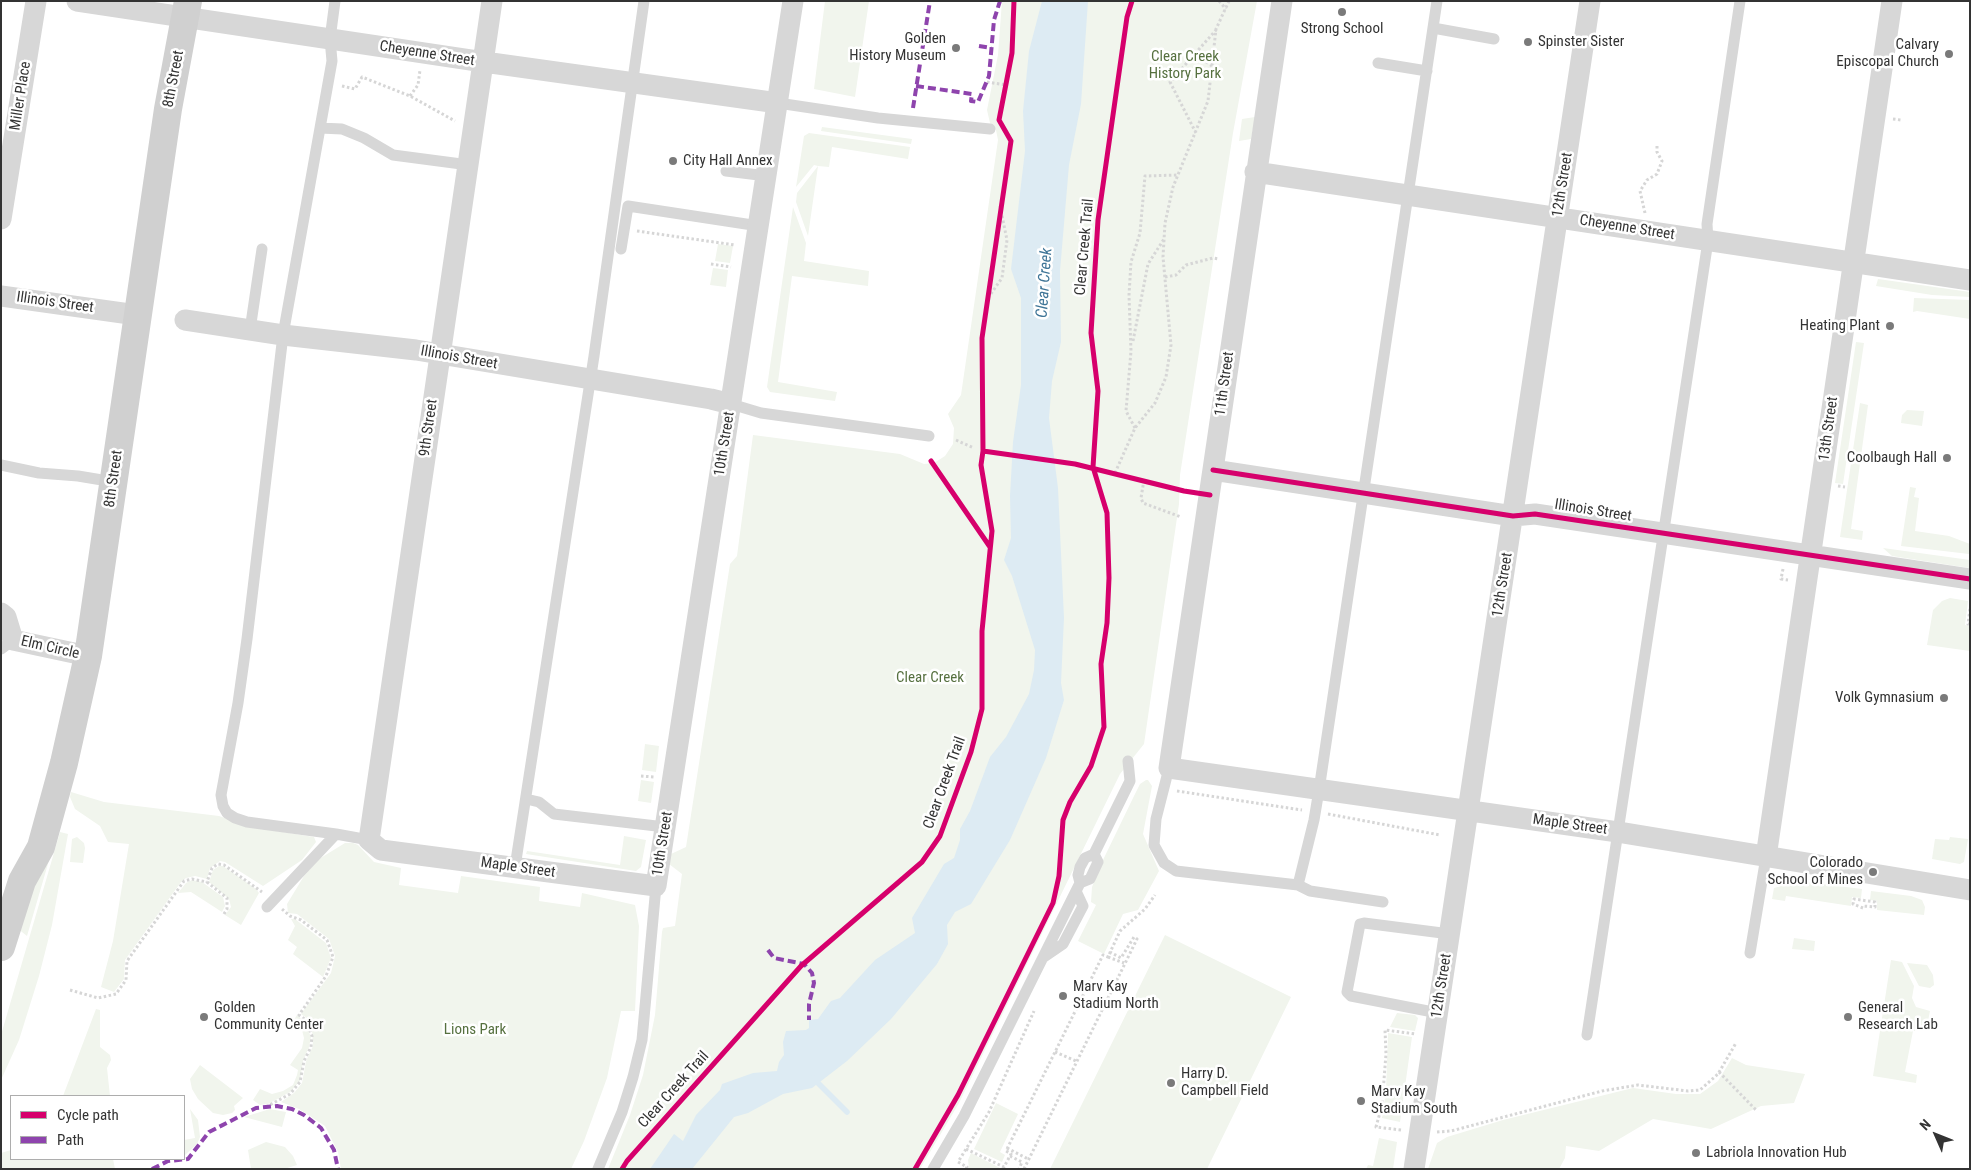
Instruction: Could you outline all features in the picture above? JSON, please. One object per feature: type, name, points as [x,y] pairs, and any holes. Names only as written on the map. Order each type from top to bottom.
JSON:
[{"type":"street","name":"Miller Place","points":[[1,220],[36,1]]},
{"type":"street","name":"Cheyenne Street","points":[[77,1],[186,9],[330,39],[778,103]]},
{"type":"street","name":"9th Street","points":[[375,845],[440,355],[492,1]]},
{"type":"street","name":"10th Street","points":[[656,886],[793,1]]},
{"type":"street","name":"11th Street","points":[[1169,768],[1255,172],[1282,1]]},
{"type":"street","name":"12th Street","points":[[1414,1169],[1590,1]]},
{"type":"street","name":"13th Street","points":[[1766,857],[1892,1]]},
{"type":"street","name":"8th Street","points":[[1,947],[7,905],[41,848],[64,763],[88,656],[168,109],[186,9]]},
{"type":"street","name":"Cheyenne Street","points":[[1255,172],[1970,280]]},
{"type":"street","name":"Illinois Street","points":[[1,296],[138,315]]},
{"type":"street","name":"Illinois Street","points":[[185,320],[440,355],[732,404]]},
{"type":"street","name":"Illinois Street","points":[[1213,470],[1513,516],[1535,514],[1970,579]]},
{"type":"street","name":"Elm Circle","points":[[1,613],[6,618],[7,645],[88,656]]},
{"type":"street","name":"Maple Street","points":[[1169,768],[1618,832],[1970,890]]},
{"type":"street","name":"Maple Street","points":[[375,845],[515,867],[656,886]]},
{"type":"lane","points":[[335,1],[330,39],[332,61],[283,334],[247,639],[238,703],[221,795],[223,806],[227,813],[247,822],[336,834],[375,845]]},
{"type":"lane","points":[[515,867],[590,380],[644,1]]},
{"type":"lane","points":[[1298,885],[1320,790],[1437,1]]},
{"type":"lane","points":[[1587,1035],[1708,241],[1707,224],[1740,1]]},
{"type":"lane","points":[[1433,28],[1494,39]]},
{"type":"lane","points":[[1378,63],[1427,71]]},
{"type":"lane","points":[[778,103],[878,118],[990,129]]},
{"type":"lane","points":[[320,128],[342,129],[364,138],[393,155],[469,165]]},
{"type":"lane","points":[[726,171],[767,176]]},
{"type":"lane","points":[[621,249],[628,206],[759,226]]},
{"type":"lane","points":[[250,330],[262,249]]},
{"type":"lane","points":[[732,404],[762,413],[929,436]]},
{"type":"lane","points":[[1,465],[39,473],[78,476],[114,482]]},
{"type":"lane","points":[[932,1169],[964,1116],[1078,887],[1090,879],[1098,862],[1094,854],[1130,781],[1128,761]]},
{"type":"lane","points":[[1169,768],[1156,818],[1154,845],[1164,863],[1176,871],[1298,885],[1310,891],[1383,902]]},
{"type":"lane","points":[[526,799],[539,802],[554,814],[665,827]]},
{"type":"lane","points":[[270,904],[336,834]]},
{"type":"lane","points":[[1750,953],[1766,857]]},
{"type":"lane","points":[[598,1169],[622,1112],[642,1040],[656,886]]},
{"type":"lane","points":[[1438,1013],[1351,996],[1347,992],[1360,924],[1450,934]]},
{"type":"path","points":[[1219,1],[1226,9]]},
{"type":"path","points":[[1196,134],[1190,126],[1170,82],[1216,30],[1229,1]]},
{"type":"path","points":[[1115,473],[1135,428],[1156,403],[1166,377],[1171,345],[1165,277],[1165,223],[1178,175],[1208,101],[1216,30]]},
{"type":"path","points":[[1194,53],[1212,66]]},
{"type":"path","points":[[410,96],[418,85],[420,70]]},
{"type":"path","points":[[327,84],[355,89],[362,77],[410,96],[456,121]]},
{"type":"path","points":[[1004,93],[1007,77]]},
{"type":"path","points":[[987,82],[1006,85]]},
{"type":"path","points":[[1646,216],[1640,190],[1656,174],[1662,161],[1657,152],[1657,145]]},
{"type":"path","points":[[1132,351],[1129,295],[1131,262],[1140,232],[1145,176],[1178,175]]},
{"type":"path","points":[[997,232],[1001,198]]},
{"type":"path","points":[[988,298],[1002,278],[1007,240],[1000,206]]},
{"type":"path","points":[[624,229],[735,245]]},
{"type":"path","points":[[1135,428],[1126,410],[1134,323],[1148,264],[1164,238]]},
{"type":"path","points":[[1165,277],[1176,275],[1186,265],[1213,258],[1219,259]]},
{"type":"path","points":[[711,264],[731,267]]},
{"type":"path","points":[[987,306],[990,281]]},
{"type":"path","points":[[956,440],[974,448]]},
{"type":"path","points":[[1107,471],[1122,475]]},
{"type":"path","points":[[1137,478],[1152,482]]},
{"type":"path","points":[[1144,480],[1141,498],[1143,503],[1181,517]]},
{"type":"path","points":[[1781,579],[1783,568]]},
{"type":"path","points":[[1970,610],[1968,624],[1970,624]]},
{"type":"path","points":[[641,776],[657,778]]},
{"type":"path","points":[[207,882],[212,868],[218,864],[224,865],[270,904],[301,920],[327,940],[333,957],[326,976],[300,1015],[306,1020],[312,1036],[311,1047],[304,1061],[300,1082],[290,1094],[266,1107]]},
{"type":"path","points":[[70,990],[98,998],[116,994],[126,980],[127,961],[184,881],[192,879],[207,882],[227,898],[227,909],[224,914]]},
{"type":"path","points":[[1108,957],[1120,932],[1145,909],[1155,894]]},
{"type":"path","points":[[1854,899],[1875,902],[1875,907],[1863,907],[1854,904],[1854,899]]},
{"type":"path","points":[[1024,1169],[1137,939],[1134,937],[1121,958],[1110,952]]},
{"type":"path","points":[[1019,1169],[1022,1162],[1010,1156],[1011,1154],[1006,1151],[1007,1148],[1103,954],[1124,963]]},
{"type":"path","points":[[966,1169],[968,1167],[958,1162],[989,1112],[1036,1006]]},
{"type":"path","points":[[1417,1035],[1385,1030],[1386,1054],[1382,1105],[1376,1127],[1420,1134],[1451,1131],[1602,1091],[1638,1084],[1688,1091],[1700,1090],[1708,1085],[1719,1072],[1736,1043]]},
{"type":"path","points":[[1055,1052],[1076,1061]]},
{"type":"path","points":[[1719,1072],[1757,1112]]},
{"type":"path","points":[[1007,1148],[1028,1159]]},
{"type":"path","points":[[966,1149],[1004,1167],[1010,1156]]},
{"type":"green space","points":[[825,1],[869,1],[855,97],[814,89]]},
{"type":"green space","name":"Clear Creek","points":[[1002,1],[1257,1],[1233,133],[1180,475],[1179,504],[1144,744],[1120,774],[959,1103],[920,1169],[608,1169],[630,1115],[643,1075],[655,1015],[663,928],[675,926],[682,874],[669,864],[671,854],[686,847],[730,564],[737,556],[753,435],[900,454],[924,464],[934,463],[945,456],[953,444],[954,428],[948,414],[961,395],[998,140],[996,130],[990,123],[987,110],[998,55]]},
{"type":"green space","points":[[1255,117],[1251,139],[1239,141],[1242,119]]},
{"type":"green space","points":[[822,127],[912,139],[911,144],[821,131]]},
{"type":"green space","points":[[809,133],[910,147],[908,159],[832,147],[829,167],[814,165],[796,187],[804,136]]},
{"type":"green space","points":[[818,166],[808,236],[796,202],[797,193]]},
{"type":"green space","points":[[793,207],[806,243],[804,261],[869,271],[868,286],[792,276],[778,382],[837,392],[835,401],[770,392],[767,387]]},
{"type":"green space","points":[[718,244],[733,246],[730,263],[715,261]]},
{"type":"green space","points":[[713,268],[728,270],[726,287],[710,285]]},
{"type":"green space","points":[[1878,279],[1970,292],[1970,297],[1932,295],[1876,286]]},
{"type":"green space","points":[[1914,298],[1970,300],[1970,319],[1913,312]]},
{"type":"green space","points":[[1856,342],[1864,343],[1843,484],[1835,483]]},
{"type":"green space","points":[[1860,403],[1868,405],[1851,529],[1863,531],[1862,540],[1840,537]]},
{"type":"green space","points":[[1907,410],[1924,411],[1922,426],[1901,423],[1902,415]]},
{"type":"green space","points":[[1910,487],[1916,488],[1914,497],[1919,498],[1915,531],[1949,536],[1970,544],[1969,554],[1901,546]]},
{"type":"green space","points":[[1883,548],[1970,560],[1969,568],[1892,556]]},
{"type":"green space","points":[[1950,598],[1968,601],[1965,625],[1970,626],[1970,651],[1927,645],[1933,610],[1942,601]]},
{"type":"green space","points":[[645,744],[659,746],[656,772],[642,770]]},
{"type":"green space","points":[[641,780],[654,782],[651,803],[638,801]]},
{"type":"green space","points":[[1146,780],[1152,786],[1143,834],[1159,871],[1138,910],[1123,914],[1104,954],[1078,941],[1096,905],[1091,902],[1092,887],[1103,860],[1140,784]]},
{"type":"green space","points":[[71,792],[104,802],[219,816],[251,827],[314,837],[316,842],[302,860],[263,886],[225,862],[220,861],[210,868],[207,879],[195,876],[186,878],[181,882],[125,960],[124,979],[114,992],[101,987],[113,941],[129,844],[108,842],[100,826],[75,809],[70,797]]},
{"type":"green space","points":[[60,832],[68,834],[52,925],[39,976],[19,1040],[1,1080],[1,1035]]},
{"type":"green space","points":[[624,836],[646,840],[641,867],[636,871],[526,854],[527,851],[620,865]]},
{"type":"green space","points":[[77,837],[84,843],[83,863],[70,862],[72,839]]},
{"type":"green space","points":[[1950,837],[1968,839],[1964,862],[1960,864],[1932,859],[1935,839],[1949,840]]},
{"type":"green space","name":"Lions Park","points":[[345,843],[358,845],[374,862],[401,868],[399,885],[458,893],[461,876],[540,887],[539,901],[580,907],[582,893],[635,905],[639,926],[635,1011],[621,1011],[607,1078],[584,1141],[571,1169],[341,1169],[338,1152],[325,1126],[299,1109],[281,1102],[294,1093],[302,1083],[306,1061],[313,1046],[312,1029],[308,1019],[301,1014],[331,973],[335,956],[329,939],[297,914],[288,913],[287,904],[304,876],[319,859]]},
{"type":"green space","points":[[52,850],[27,936],[17,928],[29,885]]},
{"type":"green space","points":[[223,866],[259,893],[241,925],[225,915],[231,907],[229,899],[209,882],[213,870]]},
{"type":"green space","points":[[192,880],[202,882],[223,897],[225,906],[222,912],[191,892],[178,893],[186,883]]},
{"type":"green space","points":[[1799,881],[1862,889],[1861,898],[1852,897],[1851,906],[1786,896],[1785,901],[1772,899],[1774,888]]},
{"type":"green space","points":[[1871,891],[1911,896],[1922,900],[1925,907],[1924,915],[1877,910],[1877,901],[1870,900]]},
{"type":"green space","points":[[291,919],[295,919],[326,943],[331,958],[323,977],[293,954],[297,947],[288,940],[295,926]]},
{"type":"green space","name":"Harry D. Campbell Field","points":[[1165,935],[1291,997],[1207,1169],[1050,1169]]},
{"type":"green space","points":[[1794,938],[1815,941],[1814,951],[1792,949]]},
{"type":"green space","points":[[1891,960],[1902,962],[1914,986],[1912,998],[1916,1007],[1930,1011],[1926,1031],[1913,1031],[1905,1072],[1917,1075],[1916,1083],[1873,1076]]},
{"type":"green space","points":[[1907,963],[1927,965],[1933,975],[1934,985],[1930,988],[1919,986]]},
{"type":"green space","points":[[96,1009],[100,1010],[100,1047],[110,1055],[111,1060],[107,1068],[110,1095],[63,1095]]},
{"type":"green space","points":[[1397,1013],[1415,1015],[1418,1018],[1415,1031],[1390,1027]]},
{"type":"green space","points":[[297,1015],[304,1021],[311,1037],[303,1061],[300,1081],[290,1092],[268,1104],[260,1105],[253,1100],[260,1089],[272,1094],[283,1091],[293,1085],[298,1070],[290,1065],[302,1048],[304,1038],[301,1026],[294,1020]]},
{"type":"green space","points":[[1388,1033],[1412,1037],[1400,1122],[1382,1118],[1386,1091]]},
{"type":"green space","points":[[1732,1058],[1746,1065],[1805,1074],[1794,1103],[1761,1106],[1711,1129],[1653,1119],[1599,1151],[1566,1146],[1565,1158],[1559,1169],[1428,1169],[1437,1143],[1447,1137],[1503,1120],[1633,1088],[1676,1094],[1700,1094],[1718,1081]]},
{"type":"green space","points":[[200,1065],[243,1098],[234,1106],[235,1110],[232,1113],[223,1115],[213,1113],[198,1099],[192,1089],[190,1079]]},
{"type":"green space","points":[[996,1103],[1018,1114],[1000,1152],[1005,1155],[1002,1162],[974,1149]]},
{"type":"green space","points":[[190,1109],[198,1120],[200,1137],[197,1144],[185,1155],[185,1140],[195,1138]]},
{"type":"green space","points":[[270,1109],[286,1112],[282,1127],[244,1117]]},
{"type":"green space","points":[[1379,1138],[1397,1142],[1393,1169],[1366,1169],[1368,1165],[1373,1166]]},
{"type":"green space","points":[[266,1142],[285,1147],[293,1156],[297,1165],[284,1169],[251,1169],[248,1150]]},
{"type":"green space","points":[[10,1150],[10,1160],[113,1160],[115,1169],[1,1169],[1,1153]]},
{"type":"green space","points":[[971,1153],[1002,1169],[969,1169],[968,1160]]},
{"type":"water","name":"Clear Creek","points":[[1042,1],[1088,1],[1081,104],[1069,165],[1060,271],[1061,342],[1052,381],[1049,418],[1058,488],[1064,618],[1061,683],[1064,700],[1046,758],[1010,840],[971,904],[955,912],[947,925],[948,944],[937,964],[891,1019],[847,1061],[812,1088],[783,1094],[748,1113],[734,1117],[692,1169],[650,1169],[674,1134],[683,1141],[696,1115],[720,1090],[722,1084],[753,1073],[777,1071],[779,1062],[784,1055],[783,1042],[786,1031],[806,1030],[809,1028],[809,1020],[818,1019],[831,1001],[840,998],[875,960],[915,933],[912,918],[944,864],[954,858],[960,840],[960,829],[970,811],[990,757],[1006,737],[1029,694],[1034,670],[1035,650],[1012,576],[1004,560],[1011,538],[1010,496],[1013,442],[1021,385],[1021,298],[1011,269],[1025,151],[1023,111],[1029,51]]},
{"type":"waterway","points":[[813,1078],[847,1112]]},
{"type":"marked path","points":[[913,108],[930,1]]},
{"type":"marked path","points":[[916,86],[972,94],[971,101],[978,102],[989,76],[994,20],[1000,1]]},
{"type":"marked path","points":[[924,39],[938,40]]},
{"type":"marked path","points":[[979,46],[991,48]]},
{"type":"marked path","points":[[768,950],[774,958],[804,964],[812,973],[814,983],[809,1004],[809,1020]]},
{"type":"marked path","points":[[185,1159],[188,1159],[209,1132],[256,1108],[277,1106],[292,1109],[304,1115],[321,1128],[334,1150],[338,1169]]},
{"type":"marked path","points":[[152,1169],[168,1161],[178,1160]]},
{"type":"cycle path","name":"Clear Creek Trail","points":[[622,1169],[627,1161],[801,966],[922,862],[940,836],[971,752],[982,709],[982,631],[992,531],[981,465],[983,451],[982,338],[1011,141],[999,120],[1012,53],[1014,1]]},
{"type":"cycle path","name":"Clear Creek Trail","points":[[915,1169],[958,1095],[1053,903],[1059,876],[1063,820],[1070,802],[1091,766],[1104,727],[1101,664],[1107,623],[1109,578],[1107,513],[1093,467],[1098,391],[1091,333],[1098,220],[1127,17],[1132,1]]},
{"type":"cycle path","points":[[983,451],[1075,464],[1184,491],[1210,495]]},
{"type":"cycle path","points":[[931,461],[990,547]]},
{"type":"cycle path","points":[[1213,470],[1513,516],[1535,514],[1970,579]]},
{"type":"place","name":"Strong School","points":[[1342,12]]},
{"type":"place","name":"Spinster Sister","points":[[1528,42]]},
{"type":"place","name":"Golden History Museum","points":[[956,48]]},
{"type":"place","name":"Calvary Episcopal Church","points":[[1949,54]]},
{"type":"place","name":"City Hall Annex","points":[[673,161]]},
{"type":"place","name":"Heating Plant","points":[[1890,326]]},
{"type":"place","name":"Coolbaugh Hall","points":[[1947,458]]},
{"type":"place","name":"Volk Gymnasium","points":[[1944,698]]},
{"type":"place","name":"Colorado School of Mines","points":[[1873,872]]},
{"type":"place","name":"Marv Kay Stadium North","points":[[1063,996]]},
{"type":"place","name":"Golden Community Center","points":[[204,1017]]},
{"type":"place","name":"General Research Lab","points":[[1848,1017]]},
{"type":"place","name":"Harry D. Campbell Field","points":[[1171,1083]]},
{"type":"place","name":"Marv Kay Stadium South","points":[[1361,1101]]},
{"type":"place","name":"Labriola Innovation Hub","points":[[1696,1153]]},
{"type":"park label","name":"Clear Creek History Park","points":[[1185,66]]}]
